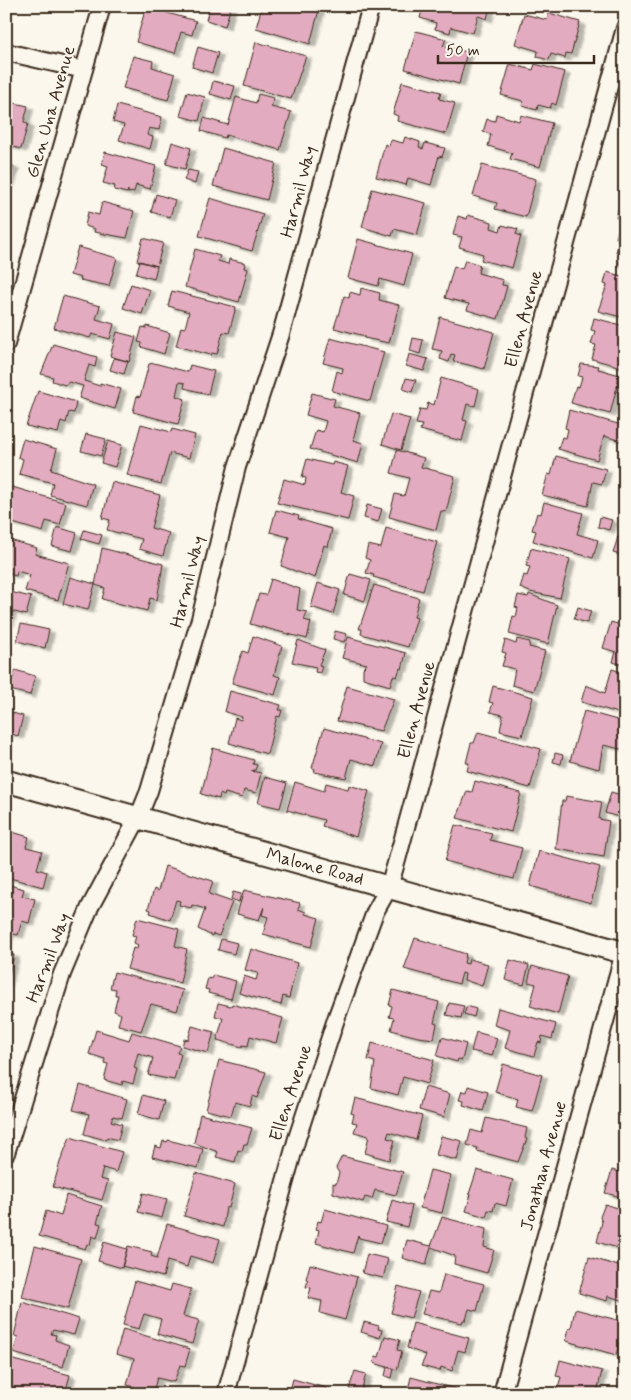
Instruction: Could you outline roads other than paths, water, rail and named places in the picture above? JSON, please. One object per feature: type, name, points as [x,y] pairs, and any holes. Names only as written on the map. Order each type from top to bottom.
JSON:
[{"type":"street","name":"Glen Una Avenue","points":[[6,344],[9,321],[102,6]]},
{"type":"street","name":"Harmil Way","points":[[6,1153],[62,974],[90,907],[138,818],[150,791],[200,619],[237,468],[281,334],[371,6]]},
{"type":"street","name":"Ellen Avenue","points":[[226,1394],[309,1100],[372,920],[389,887],[625,28]]},
{"type":"street","points":[[6,52],[84,70]]},
{"type":"street","name":"Malone Road","points":[[6,781],[624,951]]},
{"type":"street","name":"Jonathan Avenue","points":[[502,1394],[624,951]]}]
